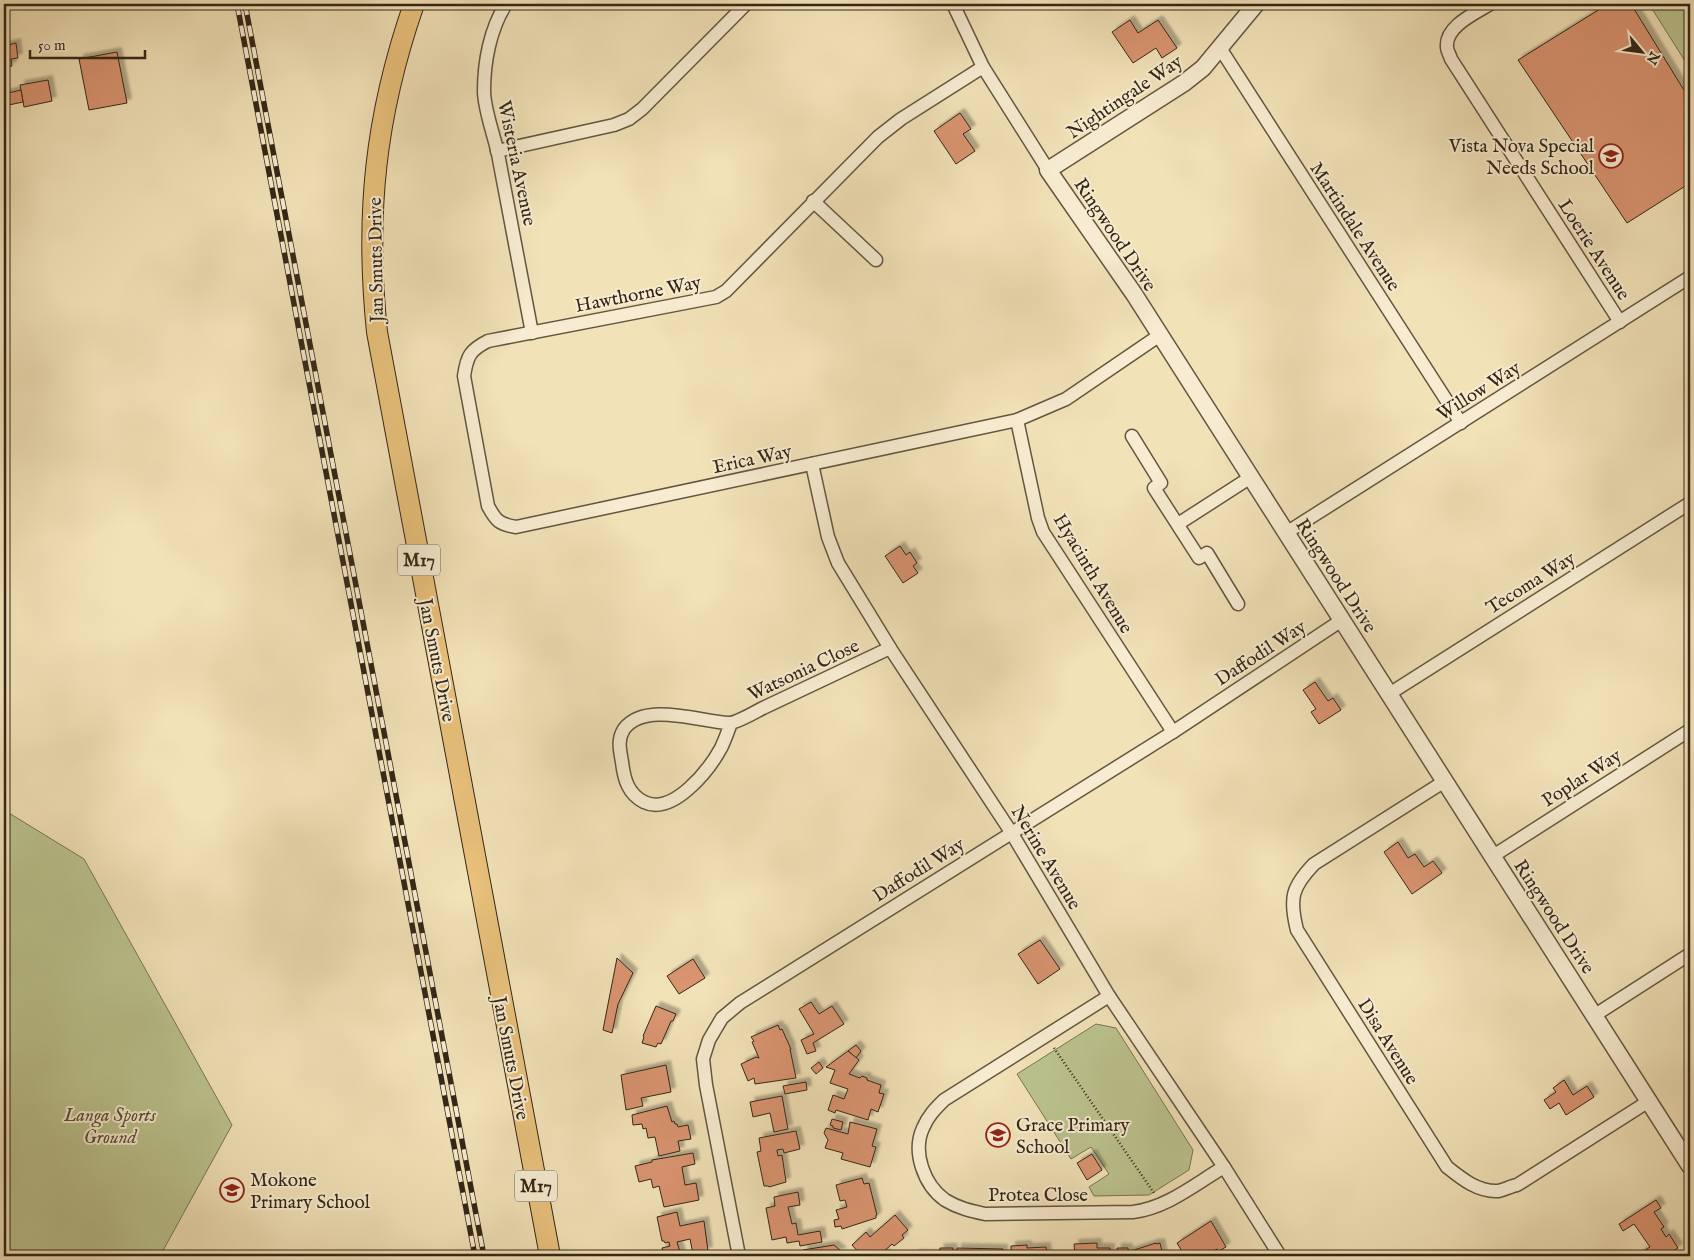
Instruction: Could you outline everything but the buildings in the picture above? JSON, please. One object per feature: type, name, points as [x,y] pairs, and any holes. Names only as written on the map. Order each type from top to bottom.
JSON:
[{"type":"main road","name":"Jan Smuts Drive","points":[[414,4],[388,88],[380,128],[372,238],[372,284],[377,332],[550,1256]]},
{"type":"street","name":"Wisteria Avenue","points":[[506,4],[501,11],[492,36],[485,65],[484,93],[532,333]]},
{"type":"street","points":[[497,151],[614,125],[628,119],[642,109],[746,4]]},
{"type":"street","name":"Ringwood Drive","points":[[953,4],[983,67],[1048,170],[1160,335],[1690,1166]]},
{"type":"street","name":"Nightingale Way","points":[[1048,170],[1184,83],[1202,68],[1256,4]]},
{"type":"street","name":"Loerie Avenue","points":[[1490,4],[1456,27],[1448,36],[1446,48],[1451,59],[1620,322]]},
{"type":"street","name":"Martindale Avenue","points":[[1220,48],[1461,423]]},
{"type":"street","name":"Hawthorne Way","points":[[467,358],[476,347],[488,341],[716,297],[726,291],[813,201],[889,128],[983,67]]},
{"type":"street","points":[[813,201],[876,260]]},
{"type":"street","name":"Willow Way","points":[[1286,533],[1690,276]]},
{"type":"street","name":"Erica Way","points":[[467,358],[464,376],[488,506],[494,518],[504,525],[516,527],[1017,420],[1066,399],[1160,335]]},
{"type":"street","name":"Hyacinth Avenue","points":[[1017,420],[1038,518],[1043,532],[1173,732]]},
{"type":"street","points":[[1132,436],[1161,483],[1154,488],[1199,558],[1206,553],[1238,604]]},
{"type":"street","name":"Nerine Avenue","points":[[812,464],[832,551],[890,648],[1011,832],[1109,996],[1224,1167],[1280,1256]]},
{"type":"street","points":[[1178,524],[1251,477]]},
{"type":"street","name":"Tecoma Way","points":[[1389,694],[1690,503]]},
{"type":"street","name":"Daffodil Way","points":[[738,1256],[706,1085],[703,1059],[709,1040],[722,1018],[740,1003],[1173,732],[1342,620]]},
{"type":"street","name":"Watsonia Close","points":[[731,723],[890,648]]},
{"type":"street","points":[[656,715],[731,723],[721,748],[708,767],[672,802],[661,805],[648,804],[636,798],[630,792],[624,776],[619,740],[628,724],[640,718],[656,715]]},
{"type":"street","name":"Poplar Way","points":[[1493,856],[1690,730]]},
{"type":"street","name":"Disa Avenue","points":[[1445,782],[1314,864],[1300,879],[1294,894],[1293,914],[1297,930],[1447,1167],[1477,1188],[1498,1190],[1517,1184],[1649,1101]]},
{"type":"street","points":[[1595,1015],[1690,954]]},
{"type":"street","name":"Protea Close","points":[[1109,996],[944,1100],[929,1115],[921,1130],[919,1148],[921,1169],[931,1184],[944,1199],[962,1209],[985,1214],[1133,1212],[1162,1205],[1224,1167]]},
{"type":"path","points":[[1046,1036],[1162,1205]]},
{"type":"green space","points":[[1649,4],[1690,4],[1690,69]]},
{"type":"green space","name":"Langa Sports Ground","points":[[4,810],[84,859],[232,1125],[160,1256],[4,1256]]},
{"type":"green space","points":[[1096,1024],[1116,1028],[1193,1150],[1189,1170],[1149,1195],[1094,1196],[1089,1187],[1109,1174],[1091,1147],[1071,1159],[1017,1074]]},
{"type":"railway","points":[[237,4],[475,1256]]},
{"type":"railway","points":[[245,4],[484,1256]]},
{"type":"place","name":"Vista Nova Special Needs School","points":[[1611,156]]},
{"type":"place","name":"Grace Primary School","points":[[998,1135]]},
{"type":"place","name":"Mokone Primary School","points":[[232,1190]]}]
